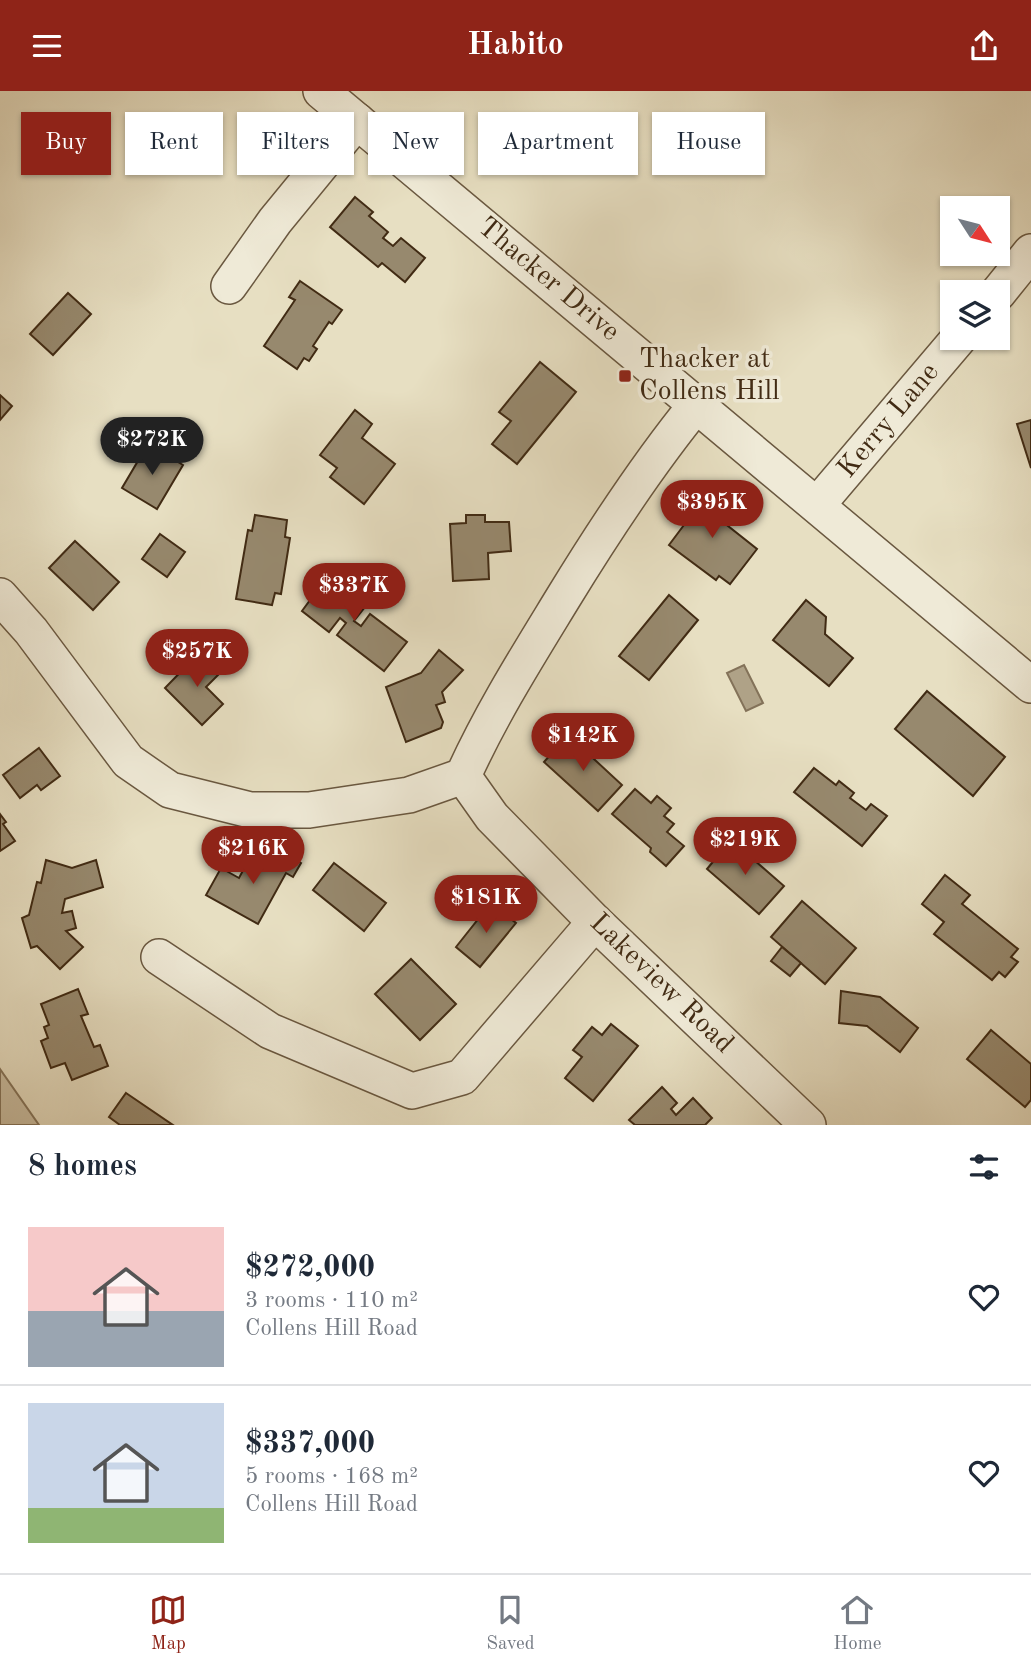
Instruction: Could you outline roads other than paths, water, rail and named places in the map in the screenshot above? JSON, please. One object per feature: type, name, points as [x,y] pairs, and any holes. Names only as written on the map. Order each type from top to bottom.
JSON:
[{"type":"street","name":"Thacker Drive","points":[[321,91],[1031,685]]},
{"type":"street","points":[[229,286],[275,221],[356,121]]},
{"type":"street","points":[[1008,280],[1031,252]]},
{"type":"street","name":"Kerry Lane","points":[[818,505],[949,350]]},
{"type":"street","points":[[0,596],[31,631],[128,761],[170,790],[250,810],[309,810],[409,795],[463,776],[485,726],[602,533],[652,461],[697,404]]},
{"type":"street","name":"Lakeview Road","points":[[463,776],[492,817],[595,922],[808,1125]]},
{"type":"street","points":[[159,957],[270,1031],[412,1091],[462,1077],[595,922]]},
{"type":"place","name":"Thacker at Collens Hill","points":[[625,376]]}]
